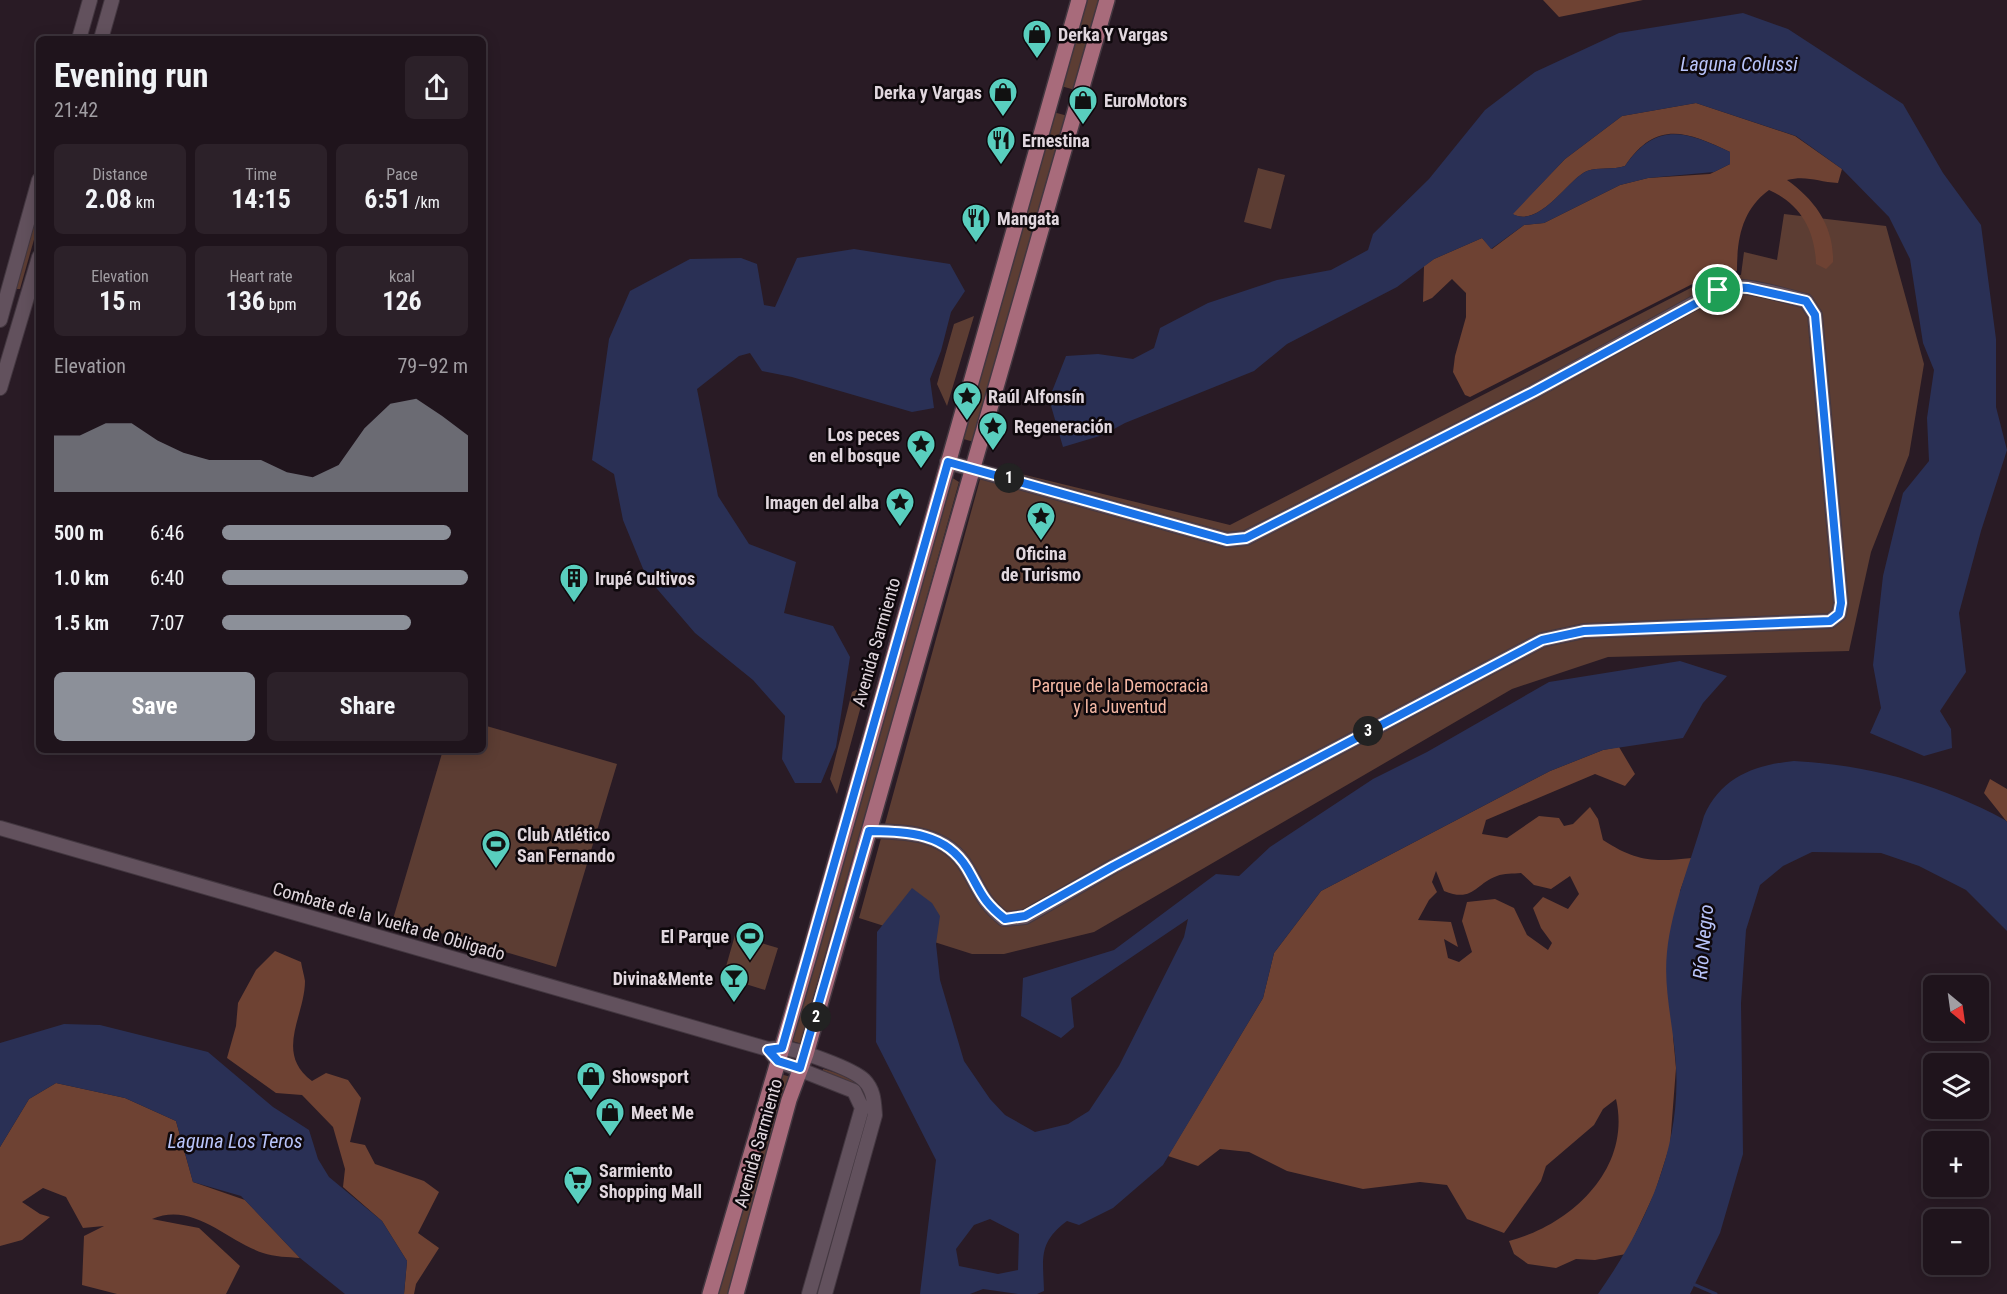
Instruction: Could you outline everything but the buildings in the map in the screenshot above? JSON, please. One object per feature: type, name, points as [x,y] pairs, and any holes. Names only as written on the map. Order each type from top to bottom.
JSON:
[{"type":"main road","name":"Avenida Sarmiento","points":[[710,1294],[776,1053],[948,462],[1079,0]]},
{"type":"main road","name":"Avenida Sarmiento","points":[[736,1294],[975,469],[1024,285],[1107,0]]},
{"type":"street","points":[[80,36],[90,0]]},
{"type":"street","points":[[102,36],[112,0]]},
{"type":"street","points":[[0,320],[36,191]]},
{"type":"street","points":[[0,388],[36,267]]},
{"type":"street","points":[[869,831],[915,833],[953,849],[966,866],[987,905],[1005,919],[1025,916],[1124,861],[1542,640],[1584,631],[1830,621],[1839,614],[1841,603],[1815,315],[1806,301],[1748,288],[1726,287],[1718,290],[1533,392],[1246,538],[1227,540],[948,462]]},
{"type":"street","name":"Combate de la Vuelta de Obligado","points":[[0,828],[803,1061]]},
{"type":"street","points":[[803,1061],[854,1091],[862,1108],[809,1294]]},
{"type":"street","points":[[803,1061],[855,1074],[864,1080],[874,1097],[875,1115],[825,1294]]},
{"type":"street","points":[[814,1276],[829,1278]]},
{"type":"green space","points":[[1085,0],[1100,0],[1075,90],[1061,86]]},
{"type":"green space","points":[[1053,112],[1068,116],[974,442],[960,438]]},
{"type":"green space","points":[[1258,168],[1285,175],[1271,229],[1244,222]]},
{"type":"green space","name":"Parque de la Democracia y la Juventud","points":[[1784,214],[1886,226],[1924,364],[1909,455],[1871,552],[1849,651],[1608,657],[1512,689],[1094,932],[1004,954],[972,954],[859,918],[984,465],[1230,525],[1712,277],[1741,275],[1744,252],[1777,260]]},
{"type":"green space","points":[[35,215],[36,233],[20,289],[15,289]]},
{"type":"green space","points":[[974,316],[947,406],[937,384],[954,324]]},
{"type":"green space","points":[[951,477],[959,482],[802,1044],[789,1040]]},
{"type":"green space","points":[[867,684],[837,794],[830,779],[852,692]]},
{"type":"green space","name":"Club Atlético San Fernando","points":[[486,726],[617,764],[556,967],[393,919],[442,753],[486,753]]},
{"type":"green space","name":"El Parque","points":[[735,935],[778,948],[765,990],[723,977]]},
{"type":"green space","points":[[823,1069],[849,1078],[859,1086],[871,1110],[825,1270],[820,1271],[865,1109],[822,1074]]},
{"type":"green space","points":[[780,1074],[791,1077],[731,1294],[718,1294]]},
{"type":"shaded area","points":[[1543,0],[1643,0],[1559,17]]},
{"type":"shaded area","points":[[1696,103],[1795,136],[1842,169],[1838,183],[1807,178],[1787,180],[1806,196],[1821,215],[1830,237],[1833,262],[1826,269],[1816,264],[1813,240],[1804,220],[1790,203],[1769,190],[1753,206],[1743,226],[1738,247],[1737,271],[1718,271],[1470,397],[1465,395],[1453,372],[1466,317],[1466,293],[1452,279],[1432,298],[1423,302],[1424,266],[1434,259],[1482,238],[1492,249],[1524,225],[1544,223],[1620,185],[1648,178],[1710,174],[1730,164],[1730,152],[1699,139],[1673,134],[1660,136],[1648,141],[1625,166],[1591,170],[1580,175],[1553,201],[1533,215],[1523,217],[1512,214],[1565,159],[1622,116]]},
{"type":"shaded area","points":[[1619,747],[1635,774],[1625,786],[1595,774],[1486,820],[1482,834],[1507,838],[1539,816],[1559,818],[1564,826],[1573,824],[1590,807],[1598,819],[1603,840],[1626,853],[1656,860],[1692,858],[1680,891],[1673,1036],[1676,1068],[1670,1145],[1655,1192],[1626,1254],[1595,1260],[1576,1259],[1556,1268],[1528,1264],[1514,1254],[1509,1241],[1554,1222],[1592,1190],[1606,1170],[1615,1148],[1619,1125],[1616,1099],[1603,1109],[1594,1125],[1546,1166],[1541,1181],[1504,1233],[1467,1219],[1447,1185],[1420,1182],[1363,1189],[1287,1171],[1249,1152],[1220,1149],[1198,1166],[1168,1156],[1263,998],[1274,953],[1321,891],[1550,771],[1603,750]],"holes":[[[1436,871],[1444,891],[1461,895],[1468,894],[1497,876],[1521,873],[1534,885],[1551,889],[1570,876],[1579,894],[1568,909],[1543,897],[1533,908],[1541,928],[1552,943],[1548,950],[1527,935],[1514,908],[1495,899],[1467,902],[1462,921],[1472,952],[1459,962],[1448,958],[1444,939],[1458,947],[1451,922],[1418,920],[1429,900],[1437,892],[1432,882]]]},
{"type":"shaded area","points":[[1990,779],[2007,789],[2007,822],[1984,793]]},
{"type":"shaded area","points":[[275,951],[301,962],[305,981],[304,994],[293,1046],[295,1058],[301,1070],[312,1081],[326,1073],[348,1080],[361,1098],[350,1142],[365,1145],[375,1164],[424,1181],[439,1192],[418,1233],[439,1248],[416,1284],[414,1294],[404,1294],[407,1261],[382,1221],[343,1187],[345,1169],[333,1127],[302,1095],[276,1093],[227,1058],[236,1026],[238,1003],[256,970]]},
{"type":"shaded area","points":[[56,1083],[125,1098],[176,1121],[193,1182],[245,1200],[300,1258],[263,1253],[196,1219],[182,1215],[167,1215],[152,1219],[199,1228],[240,1266],[226,1294],[117,1294],[82,1285],[84,1236],[104,1226],[83,1228],[66,1197],[43,1188],[22,1202],[40,1214],[50,1217],[22,1240],[0,1246],[0,1147],[29,1099]]},
{"type":"water","name":"Laguna Colussi","points":[[1743,13],[1788,29],[1903,104],[1943,173],[1981,225],[1996,339],[1996,407],[2007,450],[1981,531],[1959,613],[1966,672],[1940,711],[1951,729],[1952,748],[1924,756],[1870,733],[1881,708],[1873,665],[1883,576],[1903,493],[1929,461],[1927,418],[1934,370],[1923,343],[1910,259],[1889,217],[1842,169],[1796,136],[1696,103],[1622,116],[1565,159],[1513,214],[1523,217],[1533,215],[1553,201],[1580,175],[1591,170],[1625,166],[1648,142],[1660,136],[1686,135],[1714,145],[1730,152],[1730,164],[1714,172],[1648,178],[1620,185],[1544,223],[1524,225],[1491,249],[1482,238],[1434,259],[1397,287],[1287,344],[1254,371],[1125,423],[1103,435],[1063,447],[1049,399],[1066,356],[1098,354],[1133,359],[1154,348],[1160,328],[1208,303],[1277,280],[1331,270],[1368,250],[1373,234],[1429,179],[1485,110],[1535,72],[1619,33]]},
{"type":"water","points":[[854,249],[950,264],[965,291],[951,312],[941,351],[930,379],[934,408],[912,412],[792,377],[762,371],[750,353],[739,356],[697,389],[718,496],[749,544],[796,562],[784,613],[833,626],[850,657],[836,747],[821,783],[795,783],[782,759],[785,716],[753,680],[695,633],[646,576],[623,520],[614,474],[592,460],[609,339],[630,291],[690,259],[741,258],[757,264],[764,305],[775,307],[797,258]]},
{"type":"water","points":[[1680,661],[1727,676],[1703,703],[1683,738],[1603,750],[1550,771],[1321,891],[1274,953],[1263,998],[1163,1165],[1113,1208],[1079,1225],[1067,1221],[1051,1236],[1044,1252],[1044,1291],[1037,1294],[1018,1294],[983,1289],[970,1294],[920,1294],[936,1160],[876,1042],[877,932],[912,888],[932,903],[940,916],[936,944],[940,980],[964,1061],[990,1099],[1005,1115],[1035,1132],[1068,1124],[1089,1111],[1119,1066],[1184,937],[1188,919],[1071,998],[1074,1027],[1061,1038],[1021,1016],[1023,978],[1114,950],[1216,874],[1239,876],[1270,847],[1373,779],[1427,752],[1549,682]],"holes":[[[990,1219],[1019,1234],[1018,1270],[998,1274],[959,1266],[956,1249],[974,1225]]]},
{"type":"water","name":"Río Negro","points":[[1794,761],[1849,767],[1903,778],[1955,796],[2005,820],[2007,822],[2007,931],[1966,890],[1919,866],[1881,853],[1812,852],[1783,866],[1760,885],[1746,930],[1741,1003],[1743,1154],[1720,1233],[1690,1294],[1598,1294],[1645,1215],[1666,1157],[1673,1128],[1676,1066],[1666,981],[1667,952],[1677,900],[1704,816],[1720,792],[1741,775],[1766,766]]},
{"type":"water","name":"Laguna Los Teros","points":[[64,1024],[100,1025],[208,1052],[273,1107],[309,1130],[318,1159],[329,1177],[382,1221],[407,1261],[404,1294],[345,1294],[300,1258],[241,1196],[193,1182],[176,1121],[125,1098],[56,1083],[29,1099],[0,1147],[0,1043]]},
{"type":"waterway","points":[[1693,1284],[1716,1294]]},
{"type":"place","name":"Derka Y Vargas","points":[[1037,60]]},
{"type":"place","name":"Derka y Vargas","points":[[1003,118]]},
{"type":"place","name":"EuroMotors","points":[[1083,126]]},
{"type":"place","name":"Ernestina","points":[[1001,166]]},
{"type":"place","name":"Mangata","points":[[976,244]]},
{"type":"place","name":"Raúl Alfonsín","points":[[967,422]]},
{"type":"place","name":"Regeneración","points":[[993,452]]},
{"type":"place","name":"Los peces en el bosque","points":[[921,470]]},
{"type":"place","name":"Imagen del alba","points":[[900,528]]},
{"type":"place","name":"Oficina de Turismo","points":[[1041,542]]},
{"type":"place","name":"Irupé Cultivos","points":[[574,604]]},
{"type":"place","name":"Club Atlético San Fernando","points":[[496,870]]},
{"type":"place","name":"El Parque","points":[[750,962]]},
{"type":"place","name":"Divina&Mente","points":[[734,1004]]},
{"type":"place","name":"Showsport","points":[[591,1102]]},
{"type":"place","name":"Meet Me","points":[[610,1138]]},
{"type":"place","name":"Sarmiento Shopping Mall","points":[[578,1206]]},
{"type":"route","points":[[1726,287],[1748,288],[1806,301],[1815,315],[1824,434],[1838,561],[1841,603],[1839,614],[1830,621],[1584,631],[1565,633],[1542,640],[1114,866],[1025,916],[1005,919],[987,905],[966,866],[953,849],[915,833],[869,831],[806,1054],[800,1068],[778,1061],[768,1050],[782,1048],[948,462],[1227,540],[1246,538],[1533,392],[1718,290],[1726,287]]}]
